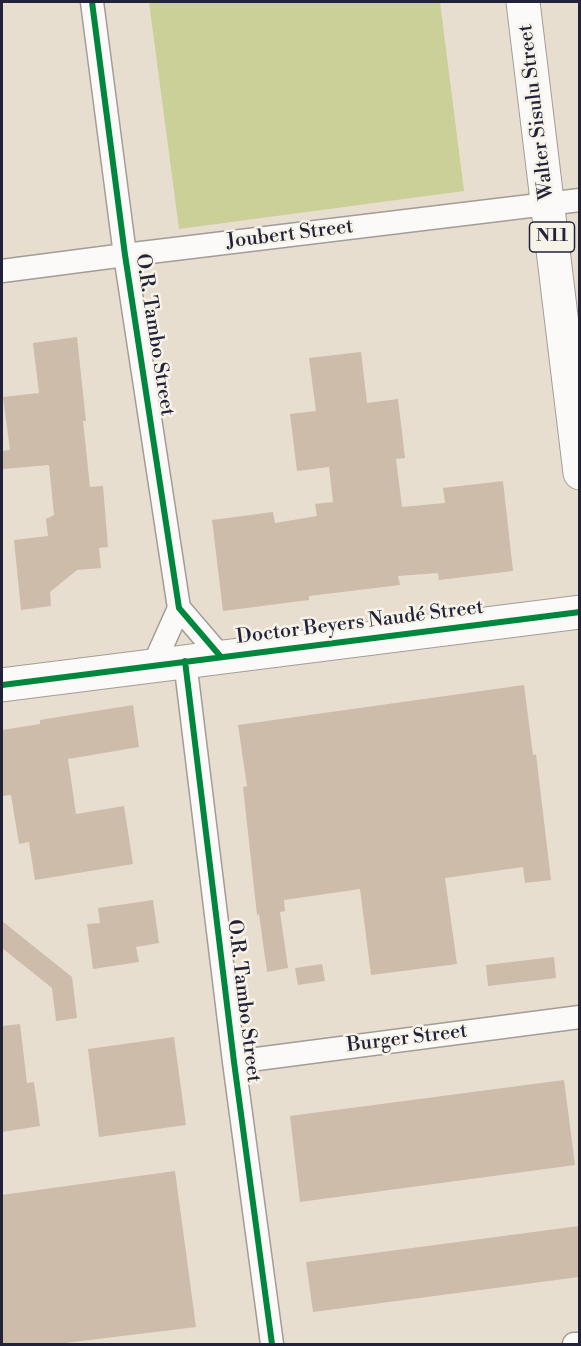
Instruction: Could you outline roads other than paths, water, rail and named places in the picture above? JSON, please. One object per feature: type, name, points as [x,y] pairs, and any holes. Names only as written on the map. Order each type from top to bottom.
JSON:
[{"type":"main road","name":"Walter Sisulu Street","points":[[523,2],[564,202],[579,472]]},
{"type":"main road","name":"Doctor Beyers Naudé Street","points":[[2,685],[579,612]]},
{"type":"street","name":"O.R. Tambo Street","points":[[92,2],[125,255],[179,608]]},
{"type":"street","name":"Joubert Street","points":[[2,271],[564,202]]},
{"type":"street","points":[[153,666],[179,608],[221,657]]},
{"type":"street","name":"O.R. Tambo Street","points":[[185,661],[234,1062],[272,1344]]},
{"type":"street","name":"Burger Street","points":[[234,1062],[579,1017]]},
{"type":"street","points":[[574,1344],[579,1344]]}]
